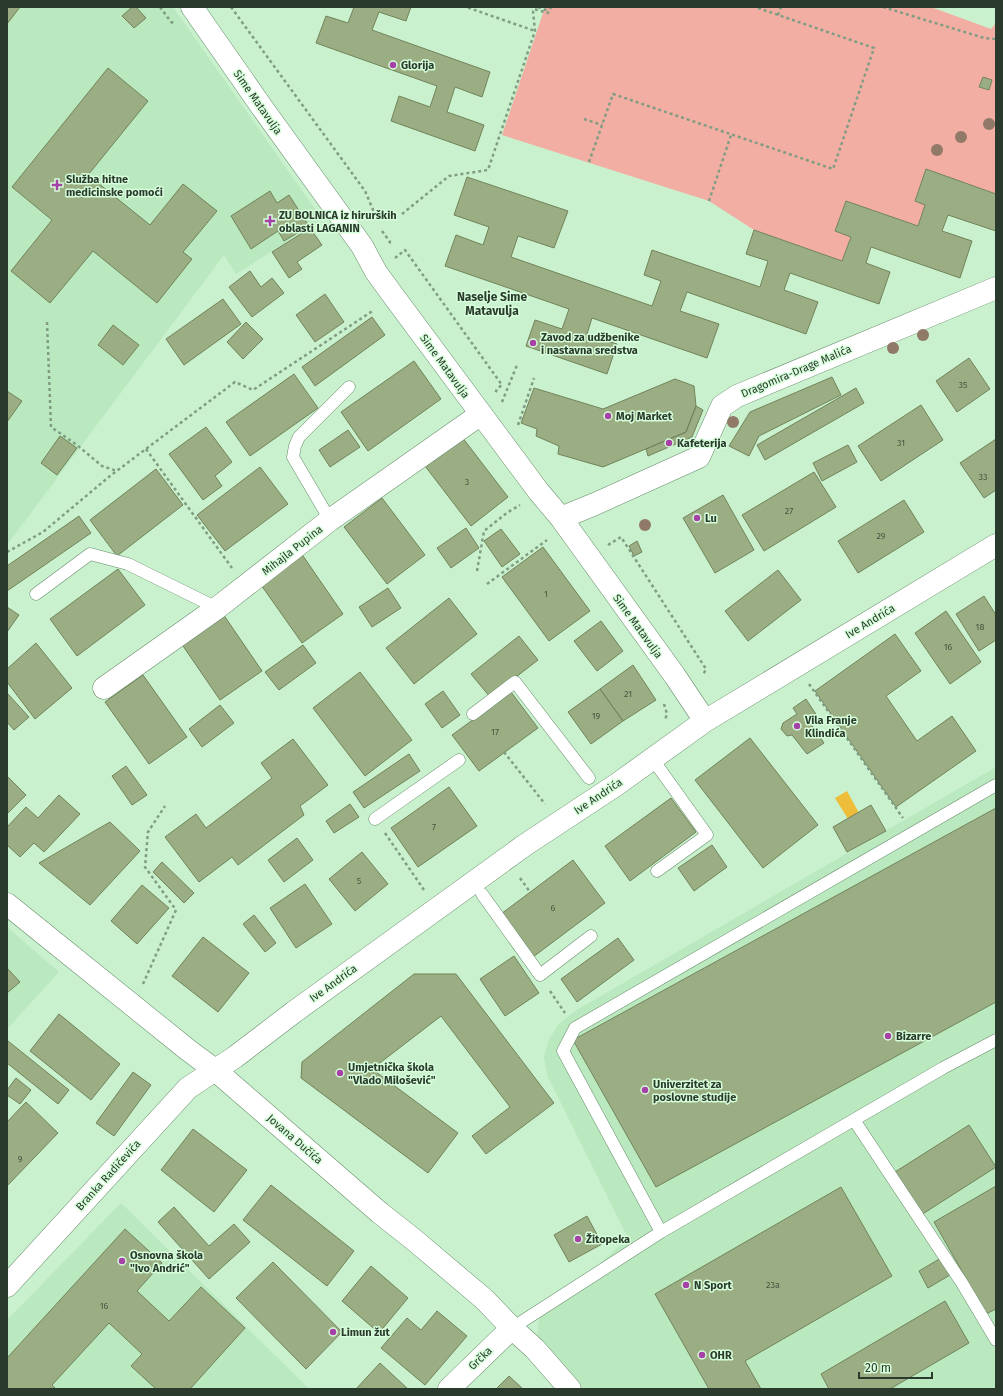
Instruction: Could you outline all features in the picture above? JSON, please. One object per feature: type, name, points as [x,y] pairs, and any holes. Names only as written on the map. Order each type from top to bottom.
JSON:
[{"type":"street","name":"Sime Matavulja","points":[[192,7],[362,246],[376,272],[480,414],[539,492],[561,518],[675,676],[705,721]]},
{"type":"street","name":"Dragomira-Drage Malića","points":[[561,518],[699,457],[722,406],[737,396],[996,288]]},
{"type":"street","name":"Mihajla Pupina","points":[[104,688],[218,608],[330,520],[480,414]]},
{"type":"street","name":"Ive Andrića","points":[[215,1070],[235,1057],[358,965],[519,849],[616,785],[705,721],[996,545]]},
{"type":"street","name":"Jovana Dučića","points":[[7,904],[188,1050],[215,1070],[380,1213],[484,1299],[535,1349],[570,1389]]},
{"type":"street","name":"Branka Radičevića","points":[[7,1286],[188,1088],[215,1070]]},
{"type":"street","name":"Grčka","points":[[449,1389],[512,1328]]},
{"type":"lane","points":[[330,520],[293,457],[295,446],[299,437],[349,387]]},
{"type":"lane","points":[[36,594],[90,554],[128,564],[218,608]]},
{"type":"lane","points":[[473,714],[515,682],[589,778]]},
{"type":"lane","points":[[375,819],[459,760]]},
{"type":"lane","points":[[657,871],[707,835],[659,768]]},
{"type":"lane","points":[[661,1232],[562,1051],[575,1028],[996,785]]},
{"type":"lane","points":[[482,894],[540,975],[591,936]]},
{"type":"lane","points":[[512,1328],[661,1232],[943,1068],[996,1040]]},
{"type":"lane","points":[[854,1120],[962,1283],[996,1340]]},
{"type":"path","points":[[231,7],[364,191],[374,212],[371,215],[374,220]]},
{"type":"path","points":[[469,7],[535,31]]},
{"type":"path","points":[[538,7],[549,11]]},
{"type":"path","points":[[549,11],[550,7]]},
{"type":"path","points":[[589,162],[613,94],[833,169],[874,48],[755,7]]},
{"type":"path","points":[[778,15],[781,7]]},
{"type":"path","points":[[883,7],[984,38],[996,39]]},
{"type":"path","points":[[402,214],[449,176],[488,170],[535,31],[534,9],[548,13],[549,11]]},
{"type":"path","points":[[584,119],[602,125]]},
{"type":"path","points":[[709,201],[731,135]]},
{"type":"path","points":[[382,230],[390,242],[388,246]]},
{"type":"path","points":[[393,259],[405,250],[502,385],[497,389],[495,396]]},
{"type":"path","points":[[7,552],[43,532],[117,471],[235,382],[253,390],[380,307]]},
{"type":"path","points":[[47,322],[51,427],[77,445],[102,466],[117,471]]},
{"type":"path","points":[[506,392],[517,365]]},
{"type":"path","points":[[515,431],[534,378]]},
{"type":"path","points":[[146,449],[245,586]]},
{"type":"path","points":[[477,571],[484,531],[508,512],[522,504]]},
{"type":"path","points":[[487,584],[548,540],[543,534]]},
{"type":"path","points":[[796,666],[903,818]]},
{"type":"path","points":[[660,698],[664,704],[666,714],[664,723]]},
{"type":"path","points":[[504,752],[548,807]]},
{"type":"path","points":[[141,987],[176,910],[145,867],[148,832],[165,806]]},
{"type":"path","points":[[375,819],[426,892]]},
{"type":"path","points":[[518,876],[530,892]]},
{"type":"path","points":[[540,975],[575,1028]]},
{"type":"shaded area","points":[[7,7],[173,7],[322,219],[236,274],[224,255],[7,545]]},
{"type":"shaded area","points":[[545,7],[931,7],[991,29],[996,23],[996,194],[926,169],[915,201],[925,205],[918,226],[846,201],[835,231],[851,237],[842,261],[754,230],[709,201],[502,135]]},
{"type":"shaded area","points":[[996,767],[996,1389],[581,1389],[540,1342],[537,1335],[539,1319],[628,1238],[547,1075],[544,1057],[549,1039],[559,1024],[575,1011]]},
{"type":"shaded area","points":[[847,791],[859,813],[848,819],[835,798]]},
{"type":"shaded area","points":[[7,927],[59,972],[7,1029]]},
{"type":"shaded area","name":"Osnovna škola \"Ivo Andrić\"","points":[[121,1203],[309,1389],[7,1389],[7,1320]]},
{"type":"building","points":[[7,7],[20,7],[7,24]]},
{"type":"building","points":[[132,7],[136,7],[146,18],[134,28],[122,16]]},
{"type":"building","points":[[354,7],[411,7],[406,21],[379,12],[372,30],[490,72],[482,97],[455,87],[447,112],[484,125],[475,151],[391,121],[399,96],[430,107],[437,86],[316,43],[326,16],[348,23]]},
{"type":"building","name":"Služba hitne medicinske pomoći","points":[[108,68],[148,101],[88,175],[150,225],[183,184],[217,211],[183,252],[192,259],[157,303],[93,251],[50,303],[11,271],[52,220],[12,187]]},
{"type":"building","points":[[983,77],[992,80],[989,90],[979,87]]},
{"type":"building","points":[[926,169],[996,194],[996,231],[948,215],[942,231],[972,241],[960,278],[871,247],[866,263],[890,272],[879,304],[790,273],[784,290],[818,302],[806,334],[687,292],[680,311],[719,324],[707,358],[592,318],[587,334],[617,344],[607,374],[526,346],[535,320],[562,329],[569,309],[445,266],[456,235],[483,245],[489,227],[454,215],[467,177],[568,211],[554,248],[518,236],[511,257],[652,306],[661,281],[644,275],[652,250],[760,287],[768,261],[746,254],[754,230],[842,261],[851,237],[835,231],[846,201],[918,226],[925,205],[915,201]]},
{"type":"building","name":"ZU BOLNICA iz hirurških oblasti LAGANIN","points":[[270,191],[277,203],[289,195],[309,226],[284,241],[278,231],[251,249],[231,216]]},
{"type":"building","points":[[310,228],[322,245],[297,262],[302,269],[289,278],[272,252]]},
{"type":"building","points":[[250,271],[261,287],[272,278],[284,293],[252,317],[229,287]]},
{"type":"building","points":[[325,294],[344,322],[315,342],[296,315]]},
{"type":"building","points":[[223,299],[241,324],[184,365],[166,339]]},
{"type":"building","points":[[372,317],[385,335],[315,386],[302,367]]},
{"type":"building","points":[[246,322],[263,339],[243,359],[227,342]]},
{"type":"building","points":[[113,325],[139,345],[123,365],[98,345]]},
{"type":"building","points":[[969,358],[990,389],[957,412],[936,381]]},
{"type":"building","points":[[414,361],[441,399],[368,451],[341,412]]},
{"type":"building","points":[[294,374],[318,408],[250,456],[226,422]]},
{"type":"building","points":[[832,377],[841,395],[759,436],[749,456],[729,446],[750,412]]},
{"type":"building","name":"Moj Market","points":[[675,379],[694,386],[696,406],[686,432],[603,467],[558,454],[559,446],[536,436],[537,429],[521,423],[534,388],[603,409]]},
{"type":"building","points":[[856,388],[864,403],[765,460],[757,445]]},
{"type":"building","points":[[7,391],[22,401],[7,422]]},
{"type":"building","points":[[921,405],[943,440],[881,481],[858,446]]},
{"type":"building","points":[[696,406],[703,410],[692,437],[648,456],[646,449],[686,432]]},
{"type":"building","points":[[206,427],[232,462],[215,476],[222,486],[203,500],[169,454]]},
{"type":"building","points":[[348,430],[360,447],[330,467],[319,450]]},
{"type":"building","points":[[60,436],[77,448],[57,475],[41,463]]},
{"type":"building","points":[[462,437],[508,497],[471,526],[425,466]]},
{"type":"building","points":[[996,439],[996,490],[984,498],[960,463]]},
{"type":"building","points":[[848,445],[857,462],[822,481],[813,463]]},
{"type":"building","points":[[260,467],[288,504],[225,551],[197,515]]},
{"type":"building","points":[[156,469],[183,505],[117,556],[90,520]]},
{"type":"building","points":[[814,472],[836,507],[764,551],[742,515]]},
{"type":"building","points":[[723,495],[754,550],[715,573],[683,518]]},
{"type":"building","points":[[382,498],[425,555],[387,584],[344,527]]},
{"type":"building","points":[[904,500],[924,532],[858,573],[838,541]]},
{"type":"building","points":[[79,516],[91,533],[7,591],[7,566]]},
{"type":"building","points":[[466,528],[479,548],[451,568],[437,548]]},
{"type":"building","points":[[501,529],[520,554],[502,567],[484,541]]},
{"type":"building","points":[[637,541],[642,552],[634,556],[629,546]]},
{"type":"building","points":[[543,547],[590,611],[549,641],[502,577]]},
{"type":"building","points":[[301,553],[343,614],[302,643],[259,582]]},
{"type":"building","points":[[118,569],[145,605],[77,656],[50,619]]},
{"type":"building","points":[[778,570],[801,600],[748,641],[725,611]]},
{"type":"building","points":[[388,588],[401,608],[372,627],[359,607]]},
{"type":"building","points":[[984,596],[996,615],[996,640],[979,651],[956,614]]},
{"type":"building","points":[[449,598],[477,634],[414,684],[386,648]]},
{"type":"building","points":[[7,607],[19,615],[7,632]]},
{"type":"building","points":[[946,611],[981,662],[950,684],[915,633]]},
{"type":"building","points":[[223,614],[262,671],[220,700],[181,643]]},
{"type":"building","points":[[601,621],[623,651],[597,671],[574,641]]},
{"type":"building","points":[[895,634],[921,671],[886,696],[917,741],[952,716],[976,751],[896,807],[815,691]]},
{"type":"building","points":[[519,636],[538,660],[490,697],[471,674]]},
{"type":"building","points":[[36,643],[72,688],[35,719],[7,682],[7,669]]},
{"type":"building","points":[[303,645],[316,663],[279,690],[265,672]]},
{"type":"building","points":[[633,665],[656,700],[623,721],[600,689]]},
{"type":"building","points":[[360,672],[412,740],[365,776],[313,708]]},
{"type":"building","points":[[143,675],[187,737],[149,764],[105,702]]},
{"type":"building","points":[[600,689],[623,721],[591,744],[568,712]]},
{"type":"building","points":[[443,691],[460,715],[442,728],[425,704]]},
{"type":"building","points":[[511,692],[538,728],[479,771],[452,735]]},
{"type":"building","points":[[7,693],[29,717],[14,730],[7,722]]},
{"type":"building","name":"Vila Franje Klindića","points":[[806,699],[819,719],[811,724],[824,743],[807,754],[792,735],[787,736],[781,729],[783,723],[797,714],[793,708]]},
{"type":"building","points":[[220,705],[234,723],[202,747],[189,729]]},
{"type":"building","points":[[750,738],[818,825],[763,868],[695,780]]},
{"type":"building","points":[[293,739],[328,785],[300,806],[304,815],[238,865],[232,857],[199,882],[165,837],[196,814],[206,828],[272,778],[261,763]]},
{"type":"building","points":[[409,754],[420,771],[364,808],[353,792]]},
{"type":"building","points":[[126,766],[147,795],[132,805],[112,776]]},
{"type":"building","points":[[7,776],[26,795],[7,814]]},
{"type":"building","points":[[449,787],[477,826],[418,867],[391,828]]},
{"type":"building","points":[[59,795],[80,814],[44,852],[34,843],[20,857],[7,845],[7,827],[26,807],[38,818]]},
{"type":"building","points":[[671,798],[696,832],[630,881],[605,846]]},
{"type":"building","points":[[350,804],[359,817],[334,833],[326,821]]},
{"type":"building","points":[[871,805],[886,831],[847,852],[833,827]]},
{"type":"building","points":[[996,808],[996,1002],[656,1187],[573,1040]]},
{"type":"building","points":[[110,822],[140,851],[90,905],[39,863]]},
{"type":"building","points":[[297,838],[313,860],[284,882],[268,860]]},
{"type":"building","points":[[712,845],[727,867],[694,891],[678,868]]},
{"type":"building","points":[[362,852],[388,884],[355,911],[329,879]]},
{"type":"building","points":[[573,860],[605,903],[533,957],[501,914]]},
{"type":"building","points":[[162,862],[194,893],[184,903],[153,872]]},
{"type":"building","points":[[305,884],[332,924],[296,948],[270,908]]},
{"type":"building","points":[[142,885],[169,908],[137,944],[111,921]]},
{"type":"building","points":[[254,915],[276,943],[265,952],[243,924]]},
{"type":"building","points":[[203,937],[249,973],[218,1012],[172,976]]},
{"type":"building","points":[[618,938],[634,960],[577,1002],[561,979]]},
{"type":"building","points":[[514,956],[539,993],[505,1016],[480,979]]},
{"type":"building","points":[[7,968],[20,982],[7,993]]},
{"type":"building","name":"Umjetnička škola \"Vlado Milošević\"","points":[[414,974],[456,974],[554,1103],[486,1154],[472,1136],[510,1107],[441,1016],[372,1069],[458,1133],[428,1173],[301,1078],[302,1062]]},
{"type":"building","points":[[59,1014],[120,1064],[91,1100],[30,1051]]},
{"type":"building","points":[[7,1041],[69,1090],[58,1104],[7,1063]]},
{"type":"building","points":[[133,1072],[151,1085],[114,1136],[96,1123]]},
{"type":"building","points":[[16,1078],[31,1090],[20,1104],[7,1095],[7,1090]]},
{"type":"building","points":[[26,1102],[58,1133],[7,1186],[7,1122]]},
{"type":"building","points":[[969,1125],[996,1167],[921,1215],[895,1172]]},
{"type":"building","points":[[193,1129],[247,1170],[214,1212],[161,1170]]},
{"type":"building","points":[[271,1185],[354,1251],[327,1286],[243,1220]]},
{"type":"building","points":[[996,1186],[996,1309],[986,1314],[934,1222]]},
{"type":"building","points":[[841,1187],[892,1276],[745,1361],[761,1389],[709,1389],[655,1294]]},
{"type":"building","points":[[174,1207],[209,1246],[234,1224],[250,1242],[209,1279],[158,1222]]},
{"type":"building","name":"Žitopeka","points":[[587,1216],[602,1244],[569,1262],[554,1235]]},
{"type":"building","points":[[125,1229],[162,1263],[137,1291],[169,1321],[201,1287],[245,1328],[190,1389],[156,1389],[131,1366],[142,1354],[109,1323],[52,1385],[56,1389],[7,1389],[7,1358]]},
{"type":"building","points":[[941,1258],[950,1275],[928,1288],[919,1271]]},
{"type":"building","points":[[273,1262],[342,1332],[306,1369],[236,1298]]},
{"type":"building","points":[[371,1266],[408,1298],[379,1333],[342,1301]]},
{"type":"building","points":[[945,1301],[969,1343],[890,1389],[829,1389],[821,1374]]},
{"type":"building","points":[[437,1311],[467,1336],[425,1385],[381,1348],[407,1318],[421,1330]]},
{"type":"building","points":[[380,1363],[408,1389],[356,1389]]},
{"type":"building","points":[[509,1376],[523,1389],[496,1389]]},
{"type":"place","name":"Glorija","points":[[393,65]]},
{"type":"place","name":"Služba hitne medicinske pomoći","points":[[57,185]]},
{"type":"place","name":"ZU BOLNICA iz hirurških oblasti LAGANIN","points":[[270,221]]},
{"type":"place","name":"Zavod za udžbenike i nastavna sredstva","points":[[533,343]]},
{"type":"place","name":"Moj Market","points":[[608,416]]},
{"type":"place","name":"Kafeterija","points":[[669,443]]},
{"type":"place","name":"Lu","points":[[697,518]]},
{"type":"place","name":"Vila Franje Klindića","points":[[797,726]]},
{"type":"place","name":"Bizarre","points":[[888,1036]]},
{"type":"place","name":"Umjetnička škola \"Vlado Milošević\"","points":[[340,1073]]},
{"type":"place","name":"Univerzitet za poslovne studije","points":[[645,1090]]},
{"type":"place","name":"Žitopeka","points":[[578,1239]]},
{"type":"place","name":"Osnovna škola \"Ivo Andrić\"","points":[[122,1261]]},
{"type":"place","name":"N Sport","points":[[686,1285]]},
{"type":"place","name":"Limun žut","points":[[333,1332]]},
{"type":"place","name":"OHR","points":[[702,1355]]},
{"type":"district","name":"Naselje Sime Matavulja","points":[[492,304]]}]
